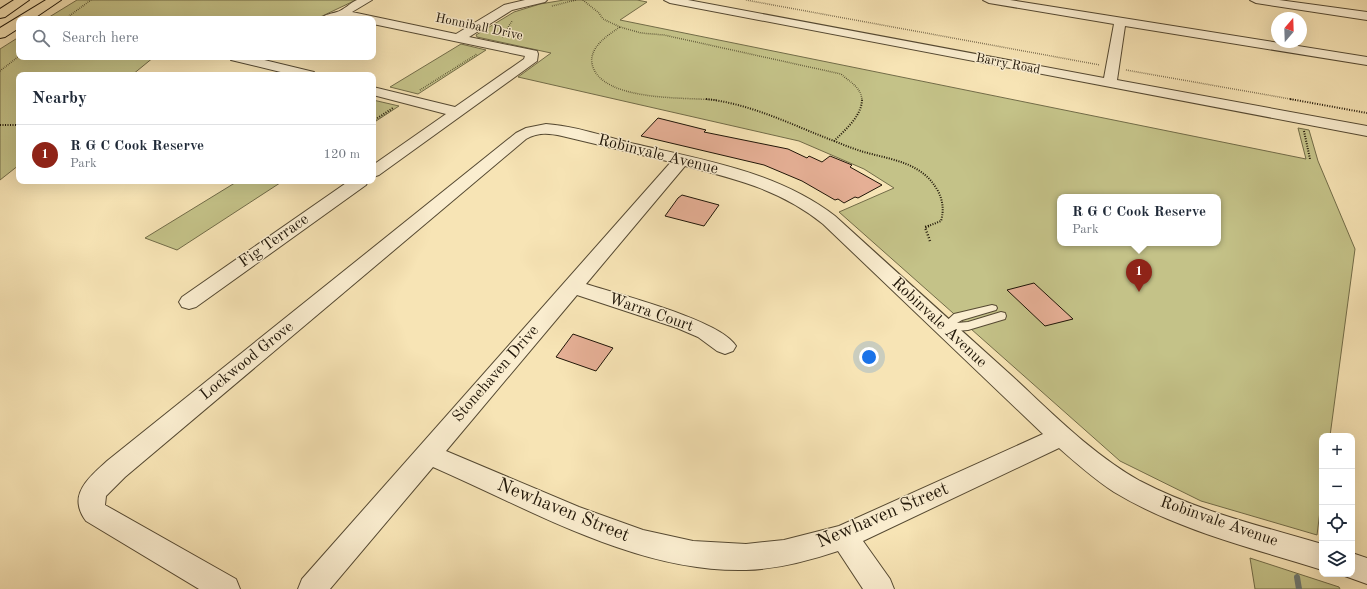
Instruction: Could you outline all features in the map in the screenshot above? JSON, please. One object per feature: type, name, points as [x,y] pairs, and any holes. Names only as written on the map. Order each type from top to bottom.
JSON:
[{"type":"highway","points":[[0,14],[24,0]]},
{"type":"highway","points":[[29,16],[55,0]]},
{"type":"highway","points":[[0,34],[16,24]]},
{"type":"street","points":[[337,16],[343,14],[350,8],[366,0]]},
{"type":"street","name":"Barry Road","points":[[670,0],[1367,131]]},
{"type":"street","points":[[989,0],[1367,61]]},
{"type":"street","points":[[1256,0],[1367,16]]},
{"type":"street","points":[[458,38],[506,4],[545,4]]},
{"type":"street","points":[[343,14],[354,16]]},
{"type":"street","name":"Honniball Drive","points":[[376,21],[532,54],[530,61],[457,112]]},
{"type":"street","points":[[1110,83],[1120,21]]},
{"type":"street","points":[[248,60],[297,72]]},
{"type":"street","points":[[376,92],[457,112]]},
{"type":"street","points":[[376,170],[457,112]]},
{"type":"street","name":"Robinvale Avenue","points":[[540,128],[562,131],[750,177],[778,188],[805,202],[829,220],[1061,436],[1101,469],[1131,489],[1164,505],[1197,518],[1319,556]]},
{"type":"street","name":"Lockwood Grove","points":[[226,589],[95,513],[92,509],[91,499],[97,487],[116,469],[521,136],[529,130],[540,128]]},
{"type":"street","name":"Barry Road","points":[[1347,128],[1367,134]]},
{"type":"street","name":"Stonehaven Drive","points":[[312,589],[681,160]]},
{"type":"street","name":"Fig Terrace","points":[[189,302],[356,184]]},
{"type":"street","name":"Warra Court","points":[[572,286],[684,323],[705,332],[725,346]]},
{"type":"street","name":"Newhaven Street","points":[[428,454],[595,526],[651,546],[683,553],[711,556],[753,556],[782,553],[811,547],[844,537],[1061,436]]},
{"type":"street","points":[[844,537],[880,589]]},
{"type":"street","points":[[1355,567],[1367,571]]},
{"type":"lane","points":[[944,328],[958,317],[992,308]]},
{"type":"lane","points":[[944,328],[968,326],[1001,316]]},
{"type":"path","points":[[69,16],[91,0]]},
{"type":"path","points":[[545,4],[554,5],[576,0]]},
{"type":"path","points":[[582,0],[599,13],[603,19],[620,27],[641,33],[664,35],[733,49],[841,74],[858,88],[864,98],[863,104],[857,114],[834,142]]},
{"type":"path","points":[[746,0],[1367,114]]},
{"type":"path","points":[[376,119],[491,45],[503,36],[509,24],[516,19]]},
{"type":"path","points":[[620,27],[602,40],[592,55],[591,64],[605,83],[622,90],[644,95],[696,98],[728,102],[759,111],[856,150],[905,163],[923,173],[939,193],[944,213],[941,221],[925,227],[930,240]]},
{"type":"path","points":[[0,71],[16,58]]},
{"type":"path","points":[[0,125],[16,125]]},
{"type":"path","points":[[1304,127],[1304,136],[1308,144],[1307,150],[1310,158]]},
{"type":"shaded area","points":[[77,0],[356,0],[322,16],[51,16]]},
{"type":"shaded area","points":[[564,0],[637,0],[647,2],[620,20],[1306,159],[1298,128],[1309,130],[1318,161],[1355,249],[1330,433],[1319,433],[1319,519],[1317,535],[1201,501],[1120,461],[839,212],[894,188],[864,169],[799,141],[518,77],[551,53],[477,37],[476,35],[514,12],[540,4]]},
{"type":"shaded area","points":[[16,39],[16,60],[150,60],[136,72],[16,72],[16,167],[0,180],[0,49]]},
{"type":"shaded area","points":[[461,44],[486,50],[418,94],[390,87]]},
{"type":"shaded area","points":[[376,101],[399,106],[376,121]]},
{"type":"shaded area","points":[[233,184],[278,184],[177,250],[145,238]]},
{"type":"shaded area","points":[[1250,558],[1339,587],[1340,589],[1255,589]]},
{"type":"building","points":[[658,118],[706,130],[704,132],[788,149],[807,158],[809,156],[822,162],[830,156],[852,165],[850,167],[882,185],[858,198],[855,197],[844,203],[838,199],[835,200],[802,181],[764,165],[641,136]]},
{"type":"building","points":[[682,195],[719,205],[704,226],[665,216],[678,198]]},
{"type":"building","points":[[1034,283],[1073,319],[1045,326],[1007,290]]},
{"type":"building","points":[[573,334],[613,348],[596,371],[556,357]]},
{"type":"waterway","points":[[1297,577],[1299,589]]},
{"type":"place","name":"R G C Cook Reserve","points":[[1139,292]]}]
